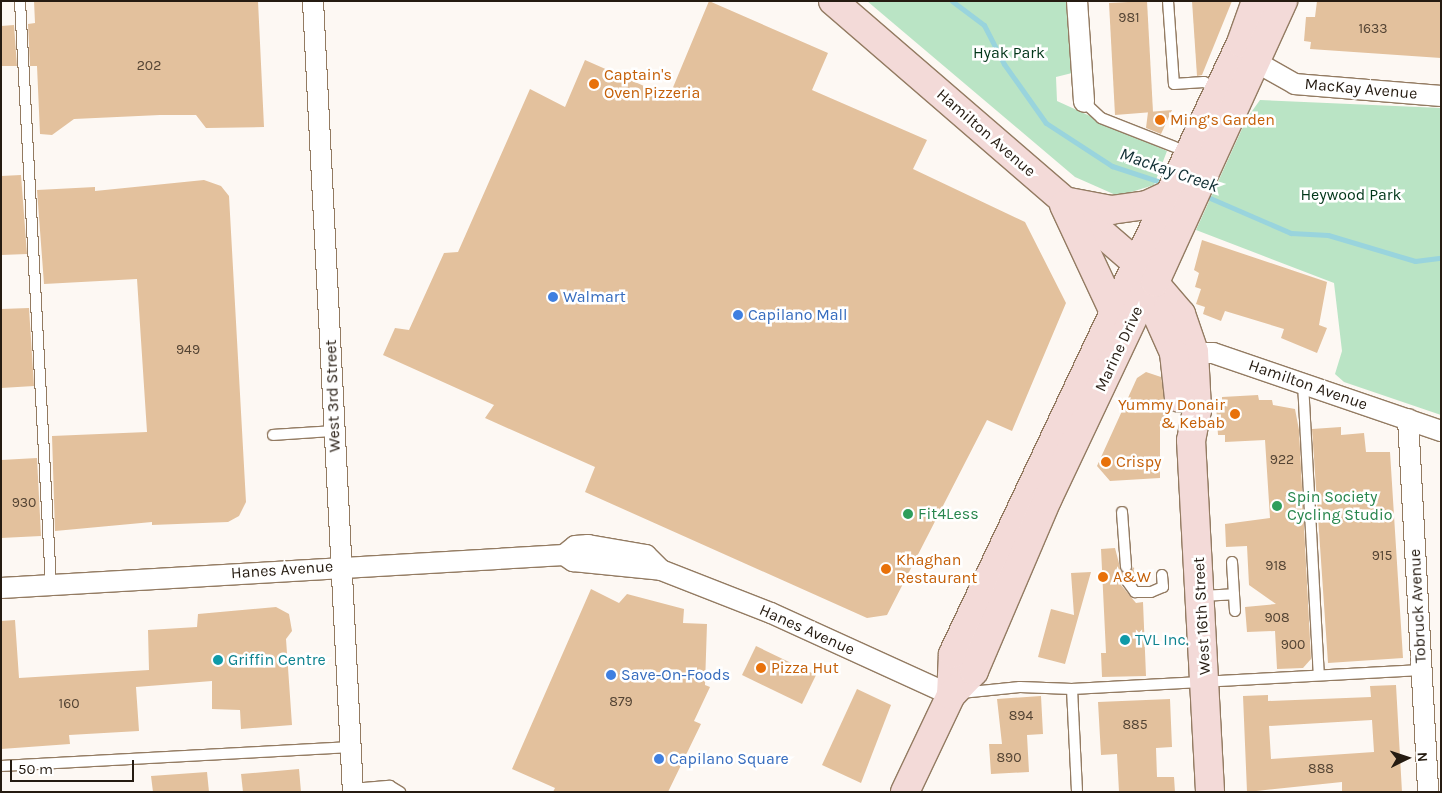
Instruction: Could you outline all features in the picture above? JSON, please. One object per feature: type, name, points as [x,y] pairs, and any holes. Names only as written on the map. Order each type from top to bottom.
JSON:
[{"type":"main road","name":"Hamilton Avenue","points":[[833,1],[1062,199],[1146,280]]},
{"type":"main road","name":"Marine Drive","points":[[905,792],[951,695],[974,671],[1047,500],[1180,200],[1188,162],[1256,1]]},
{"type":"main road","name":"Marine Drive","points":[[1188,162],[1256,62],[1283,1]]},
{"type":"main road","points":[[1062,199],[1083,208],[1111,210],[1180,200]]},
{"type":"main road","points":[[1062,199],[1113,310]]},
{"type":"main road","name":"Marine Drive","points":[[951,695],[953,654],[1113,310],[1146,280]]},
{"type":"main road","name":"West 16th Street","points":[[1146,280],[1184,353],[1197,410],[1191,440],[1201,596],[1210,792]]},
{"type":"street","name":"West 3rd Street","points":[[312,1],[352,790]]},
{"type":"street","points":[[1077,1],[1084,102]]},
{"type":"street","name":"MacKay Avenue","points":[[1256,62],[1295,84],[1441,96]]},
{"type":"street","name":"Hamilton Avenue","points":[[1184,353],[1214,353],[1441,431]]},
{"type":"street","name":"Tobruck Avenue","points":[[1408,419],[1428,792]]},
{"type":"street","name":"Hanes Avenue","points":[[1,588],[564,555],[575,546],[608,546],[646,555],[661,570],[771,613],[951,695]]},
{"type":"lane","points":[[20,1],[52,585]]},
{"type":"lane","points":[[1168,1],[1174,84],[1204,82],[1219,89]]},
{"type":"lane","points":[[1084,102],[1101,118],[1188,162]]},
{"type":"lane","points":[[1303,383],[1319,675]]},
{"type":"lane","points":[[273,435],[334,431]]},
{"type":"lane","points":[[1122,512],[1126,567]]},
{"type":"lane","points":[[1232,562],[1235,611]]},
{"type":"lane","points":[[1127,581],[1135,592],[1151,592],[1163,587],[1162,575]]},
{"type":"lane","points":[[1201,596],[1234,594]]},
{"type":"lane","points":[[951,695],[1020,686],[1072,689],[1421,670]]},
{"type":"lane","points":[[1072,689],[1077,792]]},
{"type":"lane","points":[[1,766],[351,747]]},
{"type":"lane","points":[[352,790],[390,786],[400,792]]},
{"type":"green space","name":"Hyak Park","points":[[867,1],[1066,1],[1072,73],[1056,77],[1057,101],[1167,151],[1154,185],[1118,196],[1075,177]]},
{"type":"green space","name":"Heywood Park","points":[[1260,100],[1441,108],[1441,415],[1344,382],[1335,374],[1342,351],[1334,283],[1196,230],[1247,118]]},
{"type":"building","points":[[34,1],[258,1],[264,127],[206,128],[196,115],[160,115],[74,119],[52,135],[40,134],[37,66],[30,66],[28,24],[35,23]]},
{"type":"building","name":"Capilano Mall","points":[[709,1],[828,53],[812,90],[927,140],[913,169],[1025,222],[1066,303],[1012,431],[987,420],[887,615],[867,618],[585,492],[595,467],[485,418],[494,405],[383,355],[395,328],[409,330],[444,253],[458,252],[530,89],[565,107],[585,60],[669,97]]},
{"type":"building","points":[[1147,1],[1153,112],[1115,115],[1109,3]]},
{"type":"building","points":[[1192,1],[1232,1],[1202,75],[1197,76]]},
{"type":"building","points":[[1317,1],[1441,1],[1441,58],[1310,49],[1311,42],[1304,41],[1306,17],[1315,17]]},
{"type":"building","points":[[14,25],[17,66],[1,66],[1,26]]},
{"type":"building","points":[[1172,110],[1161,134],[1146,128],[1148,112]]},
{"type":"building","points":[[21,175],[27,254],[1,255],[1,176]]},
{"type":"building","points":[[204,180],[221,186],[229,196],[246,502],[239,516],[228,522],[152,525],[152,522],[55,531],[52,436],[147,432],[137,279],[44,284],[37,190],[95,187],[95,191]]},
{"type":"building","points":[[1202,240],[1327,282],[1319,325],[1327,328],[1317,353],[1281,338],[1284,329],[1225,311],[1221,321],[1203,314],[1205,307],[1196,304],[1201,289],[1195,287],[1199,273],[1194,270]]},
{"type":"building","points":[[29,308],[34,386],[1,388],[1,309]]},
{"type":"building","points":[[1146,372],[1161,377],[1167,408],[1168,420],[1160,421],[1160,478],[1110,481],[1097,466],[1137,378]]},
{"type":"building","points":[[1258,395],[1259,400],[1272,400],[1273,405],[1295,409],[1299,430],[1311,659],[1303,668],[1277,669],[1275,631],[1247,632],[1245,607],[1276,604],[1249,585],[1247,546],[1226,547],[1225,524],[1270,518],[1265,440],[1225,442],[1225,435],[1218,435],[1216,405],[1222,405],[1222,397]]},
{"type":"building","points":[[1341,427],[1341,435],[1364,433],[1366,452],[1390,452],[1403,658],[1328,663],[1312,429]]},
{"type":"building","points":[[37,458],[41,536],[1,538],[1,460]]},
{"type":"building","name":"TVL Inc.","points":[[1115,548],[1121,571],[1129,573],[1134,567],[1135,580],[1126,574],[1121,585],[1136,603],[1143,602],[1146,676],[1102,677],[1101,653],[1106,653],[1101,549]]},
{"type":"building","points":[[1091,572],[1065,664],[1038,657],[1051,609],[1074,615],[1071,573]]},
{"type":"building","points":[[591,589],[619,603],[627,594],[684,609],[683,623],[707,624],[705,685],[710,687],[694,721],[701,724],[668,792],[553,792],[555,788],[512,769]]},
{"type":"building","points":[[276,607],[289,614],[292,631],[286,639],[292,725],[241,729],[240,710],[212,709],[212,681],[136,687],[139,731],[69,735],[70,744],[1,749],[1,621],[15,620],[19,678],[149,670],[148,630],[197,627],[198,614]]},
{"type":"building","points":[[756,646],[816,675],[802,704],[742,675]]},
{"type":"building","points":[[1396,685],[1402,792],[1342,792],[1342,782],[1247,792],[1243,696],[1268,695],[1268,701],[1371,697],[1370,686]],"holes":[[[1372,720],[1374,752],[1271,759],[1269,726]]]},
{"type":"building","points":[[857,689],[891,705],[861,783],[822,765]]},
{"type":"building","points":[[1041,696],[1043,734],[1027,735],[1029,772],[991,774],[989,744],[1002,744],[997,699]]},
{"type":"building","points":[[1170,699],[1172,747],[1156,748],[1157,777],[1174,777],[1175,792],[1119,792],[1117,754],[1101,755],[1098,702]]},
{"type":"building","points":[[299,769],[301,792],[243,792],[241,774]]},
{"type":"building","points":[[207,772],[209,792],[153,792],[151,776]]},
{"type":"waterway","name":"Mackay Creek","points":[[952,1],[984,25],[1004,64],[1046,123],[1112,166],[1167,184]]},
{"type":"waterway","name":"Mackay Creek","points":[[1203,195],[1291,233],[1328,235],[1415,261],[1441,258]]},
{"type":"place","name":"Captain's Oven Pizzeria","points":[[594,84]]},
{"type":"place","name":"Ming’s Garden","points":[[1160,120]]},
{"type":"place","name":"Walmart","points":[[553,297]]},
{"type":"place","name":"Capilano Mall","points":[[738,315]]},
{"type":"place","name":"Yummy Donair & Kebab","points":[[1235,414]]},
{"type":"place","name":"Crispy","points":[[1106,462]]},
{"type":"place","name":"Spin Society Cycling Studio","points":[[1277,506]]},
{"type":"place","name":"Fit4Less","points":[[908,514]]},
{"type":"place","name":"Khaghan Restaurant","points":[[886,569]]},
{"type":"place","name":"A&W","points":[[1103,577]]},
{"type":"place","name":"TVL Inc.","points":[[1125,640]]},
{"type":"place","name":"Griffin Centre","points":[[218,660]]},
{"type":"place","name":"Pizza Hut","points":[[761,668]]},
{"type":"place","name":"Save-On-Foods","points":[[611,675]]},
{"type":"place","name":"Capilano Square","points":[[659,759]]}]
